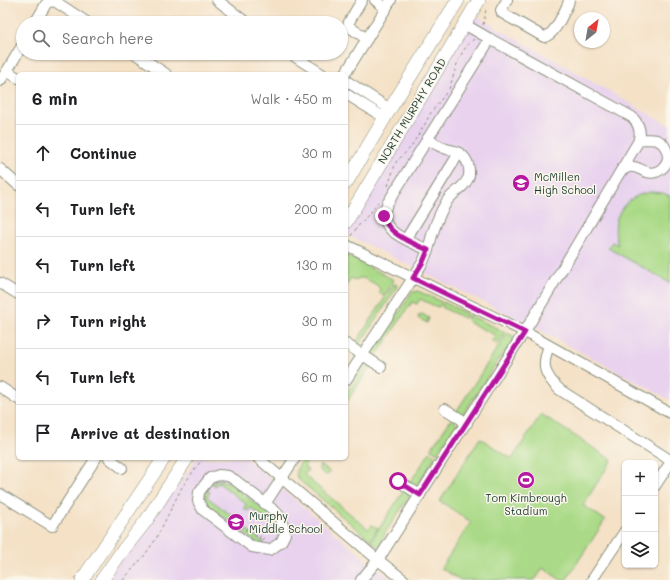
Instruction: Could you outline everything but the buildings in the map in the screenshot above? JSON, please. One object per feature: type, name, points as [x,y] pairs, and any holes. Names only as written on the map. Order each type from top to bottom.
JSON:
[{"type":"main road","name":"NORTH MURPHY ROAD","points":[[348,180],[387,113],[458,0]]},
{"type":"main road","name":"NORTH MURPHY ROAD","points":[[348,219],[464,24],[482,3]]},
{"type":"main road","points":[[82,580],[163,460]]},
{"type":"main road","points":[[102,580],[146,521],[186,460]]},
{"type":"street","points":[[217,0],[238,16]]},
{"type":"street","points":[[362,0],[348,22],[348,26],[367,39]]},
{"type":"street","points":[[346,72],[388,4],[375,0]]},
{"type":"street","points":[[507,0],[501,10],[502,13],[544,37],[553,32],[569,0]]},
{"type":"street","points":[[39,16],[46,4],[50,1],[56,2],[77,16]]},
{"type":"street","points":[[365,579],[525,332],[639,139],[640,132],[638,123],[632,118],[464,24]]},
{"type":"street","points":[[428,250],[390,230],[384,221],[384,212],[387,204],[490,39]]},
{"type":"street","points":[[0,81],[8,72],[16,57]]},
{"type":"street","points":[[145,60],[163,72]]},
{"type":"street","points":[[300,60],[319,72]]},
{"type":"street","points":[[8,72],[16,77]]},
{"type":"street","points":[[348,82],[387,113]]},
{"type":"street","points":[[348,95],[387,113]]},
{"type":"street","points":[[348,377],[423,262],[433,230],[442,210],[448,200],[464,185],[468,177],[468,164],[465,158],[459,153],[440,146],[428,139]]},
{"type":"street","points":[[621,171],[632,166],[654,173],[661,169],[666,163],[667,151],[662,144],[651,139],[639,139]]},
{"type":"street","points":[[406,239],[459,153]]},
{"type":"street","points":[[0,169],[16,183]]},
{"type":"street","points":[[349,240],[413,278],[525,332],[670,414]]},
{"type":"street","points":[[0,283],[16,293]]},
{"type":"street","points":[[348,345],[381,367]]},
{"type":"street","points":[[549,346],[544,358],[545,370],[551,382],[560,390],[670,460]]},
{"type":"street","points":[[0,388],[16,398]]},
{"type":"street","points":[[445,409],[467,423]]},
{"type":"street","points":[[0,494],[52,526],[95,460]]},
{"type":"street","points":[[112,460],[122,468]]},
{"type":"street","points":[[260,460],[378,560],[404,580]]},
{"type":"street","points":[[265,504],[294,460]]},
{"type":"street","points":[[658,481],[670,463]]},
{"type":"street","points":[[219,475],[228,476],[265,504],[281,518],[285,534],[281,542],[270,550],[252,548],[203,510],[198,501],[199,492],[210,478],[219,475]]},
{"type":"street","points":[[398,481],[420,495]]},
{"type":"street","points":[[592,580],[624,532]]},
{"type":"path","points":[[388,186],[396,162],[410,148],[430,114],[448,91],[456,63],[467,45],[479,32],[483,24],[482,3]]},
{"type":"path","points":[[349,240],[357,227],[372,213],[380,199]]},
{"type":"path","points":[[122,580],[144,556],[156,539],[182,487],[202,460]]},
{"type":"path","points":[[244,533],[247,528],[264,542]]},
{"type":"path","points":[[254,534],[257,529]]},
{"type":"path","points":[[259,538],[263,533]]},
{"type":"path","points":[[262,540],[266,536]]},
{"type":"shaded area","name":"McMillen High School","points":[[473,14],[670,126],[670,400],[538,329],[348,235],[348,223]]},
{"type":"shaded area","name":"Murphy Middle School","points":[[196,460],[248,460],[366,560],[392,580],[112,580],[111,574],[162,505],[182,481]]},
{"type":"green space","points":[[651,192],[663,193],[670,196],[670,283],[608,248],[612,242],[618,245],[615,226],[621,210],[633,198],[641,194]]},
{"type":"green space","points":[[348,256],[394,280],[384,296],[379,293],[380,289],[377,285],[363,278],[356,280],[351,278],[348,283]]},
{"type":"green space","points":[[394,284],[397,285],[396,289],[358,346],[355,344]]},
{"type":"green space","points":[[418,291],[442,302],[439,307],[437,307],[420,299],[417,304],[412,302],[376,356],[380,361],[372,354],[412,292]]},
{"type":"green space","points":[[444,302],[467,314],[466,317],[464,318],[443,308],[442,306]]},
{"type":"green space","points":[[422,314],[429,318],[427,323],[418,318],[419,315]]},
{"type":"green space","points":[[469,315],[505,332],[497,344],[492,341],[495,335],[468,322],[469,321],[467,320]]},
{"type":"green space","points":[[507,333],[513,336],[514,339],[512,344],[503,353],[464,413],[460,414],[456,412]]},
{"type":"green space","points":[[366,364],[374,369],[369,368],[348,400],[348,391]]},
{"type":"green space","name":"Tom Kimbrough Stadium","points":[[541,414],[612,460],[583,505],[605,520],[566,580],[561,580],[543,568],[535,580],[460,580],[441,568],[471,522],[440,501],[480,438],[512,459]]},
{"type":"green space","points":[[452,418],[455,420],[456,425],[438,453],[431,449]]},
{"type":"green space","points":[[430,452],[436,456],[417,485],[415,486],[409,484]]},
{"type":"green space","points":[[303,460],[309,460],[304,467],[308,470],[304,475],[368,529],[372,525],[378,528],[370,540],[297,478],[296,470]]},
{"type":"green space","points":[[320,465],[329,471],[329,474],[325,475],[319,470]]},
{"type":"green space","points":[[219,480],[228,482],[272,516],[278,523],[279,532],[277,534],[274,532],[276,527],[251,508],[247,511],[244,509],[246,504],[219,483],[214,486],[213,482]]},
{"type":"green space","points":[[404,490],[409,493],[409,497],[385,533],[382,545],[378,547],[371,541]]},
{"type":"green space","points":[[207,491],[210,492],[207,497],[247,527],[243,532],[208,505],[205,499],[205,493]]},
{"type":"green space","points":[[247,530],[263,542],[263,545],[257,543],[244,534]]},
{"type":"place","name":"McMillen High School","points":[[521,183]]},
{"type":"place","name":"Tom Kimbrough Stadium","points":[[526,480]]},
{"type":"place","name":"Murphy Middle School","points":[[236,522]]},
{"type":"route","points":[[384,216],[384,221],[390,230],[428,250],[423,262],[413,278],[525,332],[420,495],[398,481]]}]
